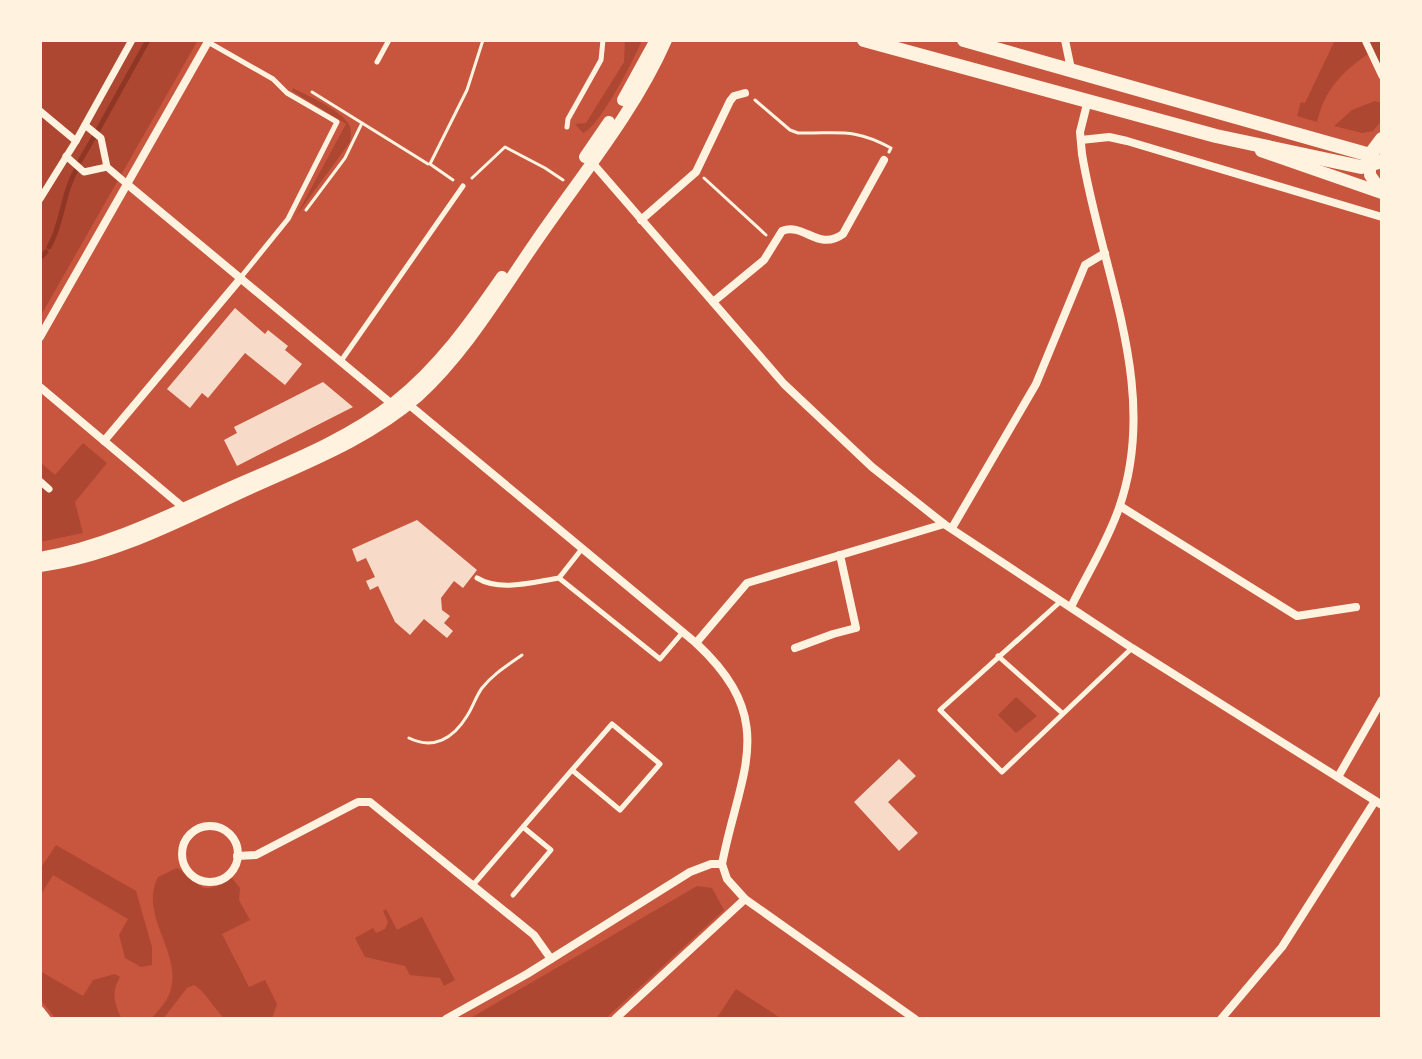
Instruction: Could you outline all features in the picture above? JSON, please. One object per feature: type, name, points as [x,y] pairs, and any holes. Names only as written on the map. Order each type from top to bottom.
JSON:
[{"type":"main road","points":[[864,40],[1216,136],[1376,160]]},
{"type":"main road","points":[[964,40],[1376,160]]},
{"type":"main road","points":[[1376,160],[1382,139]]},
{"type":"street","points":[[40,199],[132,40]]},
{"type":"street","points":[[40,558],[95,545],[185,509],[327,444],[400,404],[459,336],[567,183],[589,159],[656,40]]},
{"type":"street","points":[[40,566],[94,554],[170,525],[337,448],[436,377],[473,333],[589,159],[639,91],[666,40]]},
{"type":"street","points":[[1065,40],[1071,69]]},
{"type":"street","points":[[1365,40],[1382,76]]},
{"type":"street","points":[[40,337],[208,41]]},
{"type":"street","points":[[641,220],[696,172],[730,101],[734,96],[745,93]]},
{"type":"street","points":[[1071,607],[1096,562],[1120,506],[1132,455],[1133,426],[1127,349],[1115,284],[1084,166],[1081,140],[1088,100]]},
{"type":"street","points":[[40,111],[76,141]]},
{"type":"street","points":[[85,125],[101,138],[107,167],[127,184],[341,362],[400,404],[696,643],[730,682],[746,721],[747,764],[722,864],[727,879],[745,899],[915,1019]]},
{"type":"street","points":[[1216,136],[1382,192]]},
{"type":"street","points":[[1081,140],[1109,137],[1127,141],[1382,217]]},
{"type":"street","points":[[66,156],[84,172],[107,167]]},
{"type":"street","points":[[589,159],[784,384],[872,467],[948,526],[1061,601],[1379,803],[1282,947],[1222,1019]]},
{"type":"street","points":[[713,302],[758,265],[782,231],[788,229],[824,241],[838,238],[847,229],[884,160]]},
{"type":"street","points":[[1376,160],[1370,175],[1382,192]]},
{"type":"street","points":[[696,643],[747,583],[948,526],[1036,384],[1085,265],[1105,253]]},
{"type":"street","points":[[104,441],[241,278]]},
{"type":"street","points":[[40,387],[185,509]]},
{"type":"street","points":[[40,481],[49,489]]},
{"type":"street","points":[[1120,506],[1297,616],[1356,607]]},
{"type":"street","points":[[795,648],[856,628],[840,555]]},
{"type":"street","points":[[1338,777],[1382,700]]},
{"type":"street","points":[[237,856],[256,855],[365,801],[376,806],[534,935],[551,959]]},
{"type":"street","points":[[212,827],[230,835],[236,845],[237,856],[227,876],[209,882],[197,879],[188,872],[182,851],[186,840],[194,832],[212,827]]},
{"type":"street","points":[[446,1019],[551,959],[690,872],[711,864],[722,864]]},
{"type":"street","points":[[615,1019],[745,899]]},
{"type":"street","points":[[40,1010],[47,1019]]},
{"type":"lane","points":[[377,62],[389,40]]},
{"type":"lane","points":[[567,127],[568,119],[601,60],[603,40]]},
{"type":"lane","points":[[208,41],[337,122],[286,222],[241,278]]},
{"type":"lane","points":[[341,362],[463,186]]},
{"type":"lane","points":[[477,578],[487,585],[499,586],[559,578],[581,550]]},
{"type":"lane","points":[[559,578],[660,659],[683,632]]},
{"type":"lane","points":[[1061,601],[940,710],[1002,772],[1061,712],[1132,648]]},
{"type":"lane","points":[[998,656],[1061,712]]},
{"type":"lane","points":[[473,885],[572,770],[612,724],[660,764],[620,810],[572,770]]},
{"type":"lane","points":[[513,895],[551,850],[523,827]]},
{"type":"path","points":[[430,164],[467,90],[483,40]]},
{"type":"path","points":[[312,92],[463,186],[505,147],[567,183]]},
{"type":"path","points":[[745,93],[790,130],[798,133],[853,132],[871,137],[891,148],[884,160]]},
{"type":"path","points":[[302,215],[345,158],[362,123]]},
{"type":"path","points":[[696,172],[714,184],[773,243]]},
{"type":"path","points":[[409,738],[424,745],[442,741],[466,718],[489,681],[522,655]]},
{"type":"shaded area","points":[[40,40],[198,40],[40,317]]},
{"type":"shaded area","points":[[625,40],[642,40],[607,106],[583,133],[575,124],[586,123],[624,62]]},
{"type":"shaded area","points":[[1335,40],[1382,40],[1382,70],[1367,51],[1368,54],[1342,75],[1330,91],[1317,122],[1297,116],[1301,102],[1305,103]]},
{"type":"shaded area","points":[[293,88],[337,112],[348,123],[351,132],[350,142],[296,216],[346,124],[292,91]]},
{"type":"shaded area","points":[[1375,101],[1382,103],[1382,120],[1373,131],[1362,133],[1334,126],[1352,110]]},
{"type":"shaded area","points":[[83,443],[107,463],[75,502],[83,533],[40,542],[40,462],[55,475]]},
{"type":"shaded area","points":[[1016,697],[1037,716],[1016,733],[998,715]]},
{"type":"shaded area","points":[[56,845],[136,891],[152,947],[152,965],[141,967],[125,958],[119,935],[128,919],[53,875],[40,896],[40,869]]},
{"type":"shaded area","points":[[177,868],[206,888],[232,878],[240,888],[239,900],[250,920],[222,934],[249,987],[265,980],[277,1004],[272,1019],[225,1019],[194,985],[187,988],[163,1019],[151,1019],[167,999],[172,984],[172,968],[157,923],[153,892],[158,877]]},
{"type":"shaded area","points":[[697,886],[712,888],[724,910],[605,1019],[469,1019]]},
{"type":"shaded area","points":[[386,909],[397,930],[422,917],[455,980],[444,986],[440,978],[410,975],[405,966],[365,957],[355,938],[373,928],[376,933],[385,929],[388,922],[383,911]]},
{"type":"shaded area","points":[[40,971],[83,996],[93,980],[115,974],[120,977],[115,998],[122,1019],[56,1019],[40,999]]},
{"type":"shaded area","points":[[736,989],[782,1019],[716,1019]]},
{"type":"building","points":[[235,308],[265,334],[268,330],[288,346],[285,350],[302,364],[285,385],[245,353],[208,398],[202,393],[190,408],[167,389]]},
{"type":"building","points":[[323,382],[353,407],[237,466],[224,440],[237,433],[234,427]]},
{"type":"building","points":[[417,520],[477,570],[463,588],[454,581],[441,598],[442,610],[450,616],[444,623],[453,631],[447,638],[424,619],[410,635],[395,622],[378,586],[370,590],[366,581],[375,577],[366,558],[357,562],[352,549]]},
{"type":"building","points":[[899,759],[916,776],[888,802],[918,833],[899,851],[854,802]]},
{"type":"waterway","points":[[98,130],[148,40]]},
{"type":"waterway","points":[[80,161],[94,137]]},
{"type":"waterway","points":[[49,247],[76,170]]},
{"type":"waterway","points":[[40,258],[46,252]]}]
